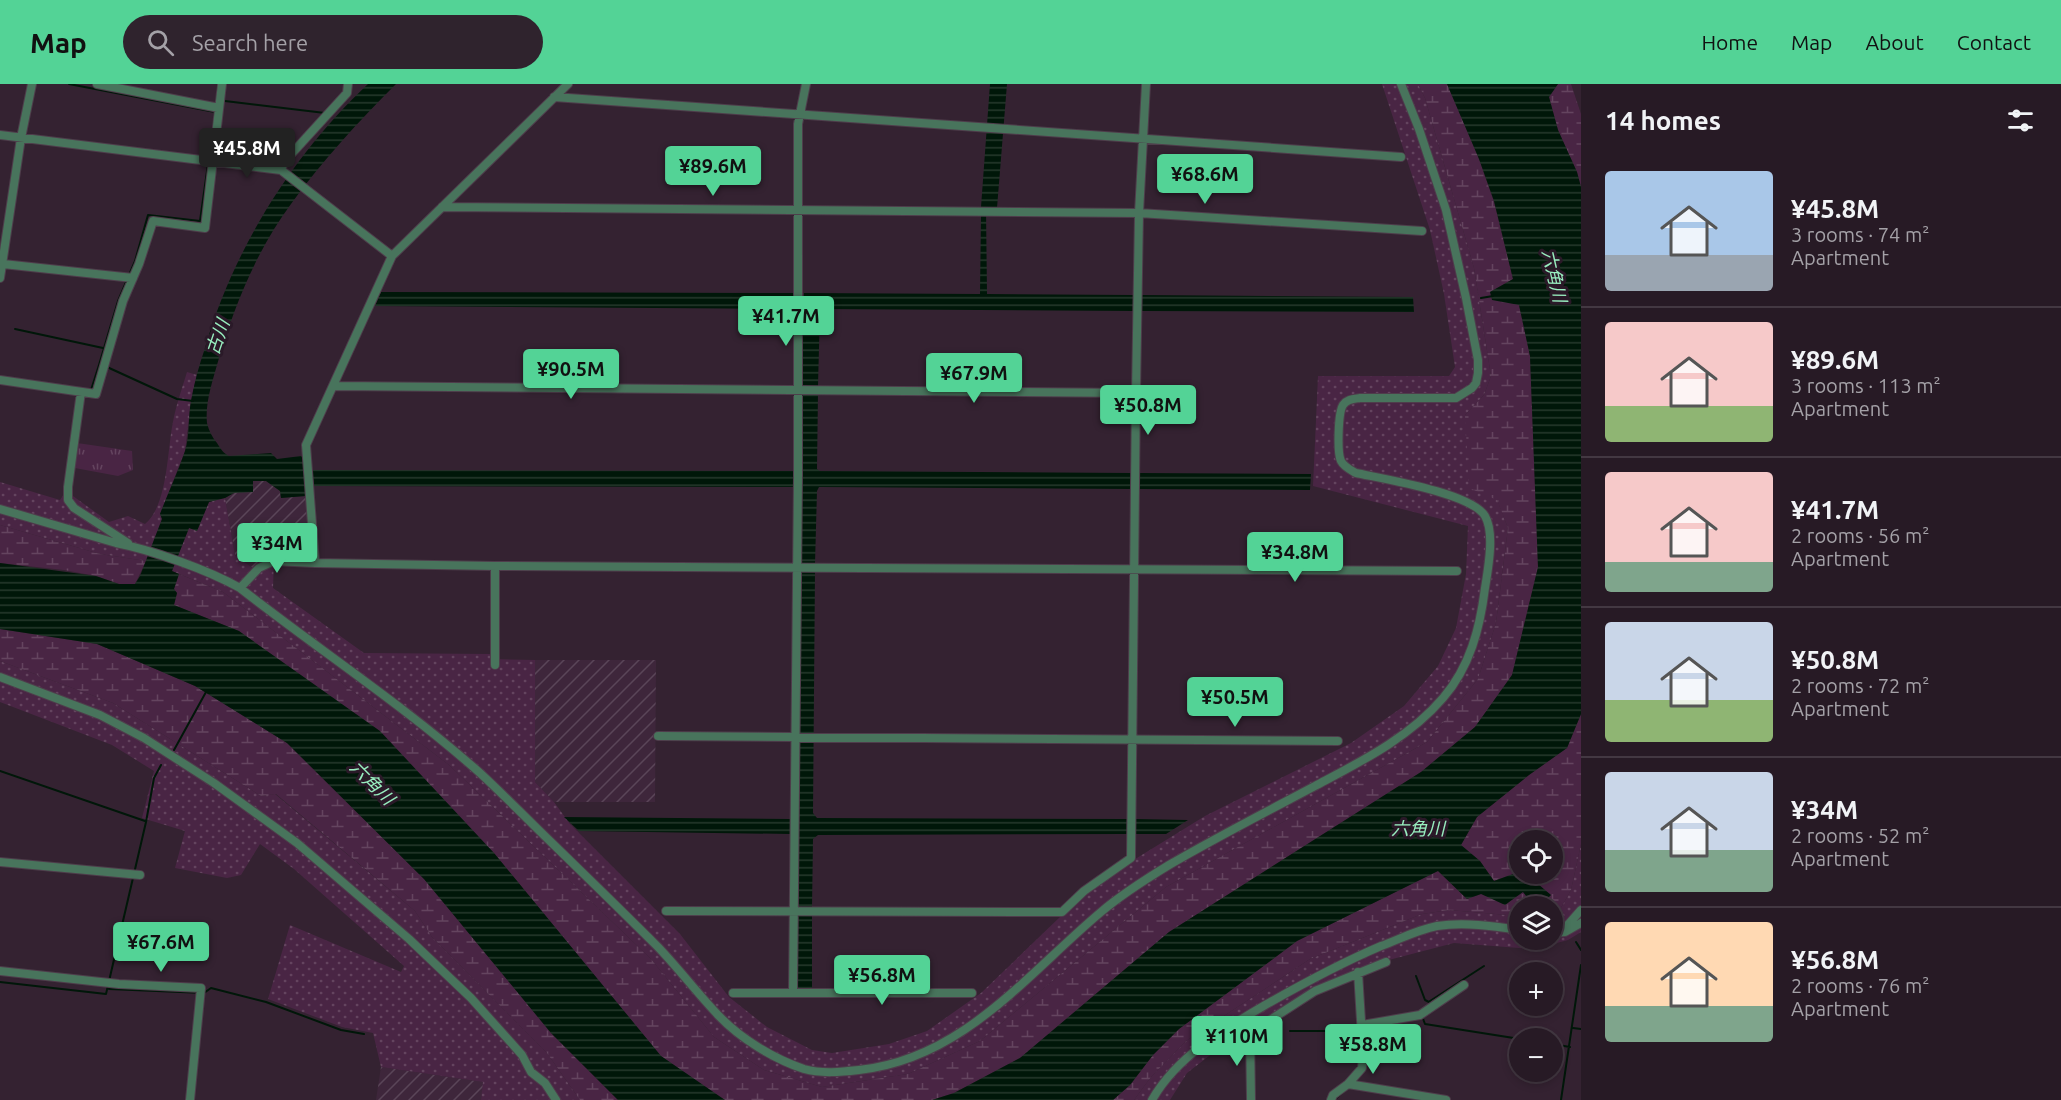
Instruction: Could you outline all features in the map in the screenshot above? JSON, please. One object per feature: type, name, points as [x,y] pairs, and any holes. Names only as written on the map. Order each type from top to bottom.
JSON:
[{"type":"street","points":[[32,84],[21,138],[2,271],[129,277]]},
{"type":"street","points":[[97,84],[215,107]]},
{"type":"street","points":[[0,380],[96,394],[129,277],[153,221],[205,228],[213,162],[215,107],[222,84]]},
{"type":"street","points":[[281,170],[284,162],[347,93],[348,84]]},
{"type":"street","points":[[315,563],[306,445],[392,256],[568,84]]},
{"type":"street","points":[[793,993],[800,114],[806,84]]},
{"type":"street","points":[[666,911],[1062,912],[1084,891],[1131,858],[1139,213],[1146,84]]},
{"type":"street","points":[[0,509],[135,547],[223,579],[240,588],[387,698],[480,773],[660,949],[718,1015],[749,1040],[775,1056],[804,1069],[827,1072],[870,1069],[897,1062],[930,1049],[991,1011],[1022,986],[1103,909],[1137,885],[1208,842],[1351,766],[1396,739],[1422,720],[1446,695],[1466,663],[1478,632],[1484,598],[1489,541],[1487,519],[1482,511],[1473,504],[1454,496],[1356,472],[1345,467],[1339,452],[1341,413],[1343,405],[1350,399],[1456,398],[1472,388],[1476,383],[1478,373],[1478,360],[1468,308],[1446,210],[1419,129],[1401,84]]},
{"type":"street","points":[[554,97],[1401,158]]},
{"type":"street","points":[[0,135],[281,170],[392,256]]},
{"type":"street","points":[[442,207],[1139,213],[1422,231]]},
{"type":"street","points":[[334,386],[1136,393]]},
{"type":"street","points":[[81,392],[68,500],[74,508],[135,547]]},
{"type":"street","points":[[240,588],[259,568],[274,561],[495,566],[1134,568],[1457,572]]},
{"type":"street","points":[[495,566],[495,665]]},
{"type":"street","points":[[0,677],[100,716],[144,738],[214,783],[297,843],[409,939],[471,998],[522,1055],[531,1072],[545,1083],[556,1100]]},
{"type":"street","points":[[658,736],[1338,741]]},
{"type":"street","points":[[0,862],[140,875]]},
{"type":"street","points":[[1563,928],[1568,926],[1581,910]]},
{"type":"street","points":[[1563,932],[1581,923]]},
{"type":"street","points":[[1152,1100],[1172,1073],[1218,1034],[1327,970],[1407,935],[1438,926],[1481,925],[1509,929]]},
{"type":"street","points":[[1251,1100],[1250,1033],[1265,1021],[1315,992],[1386,962]]},
{"type":"street","points":[[0,970],[115,983],[201,988],[190,1100]]},
{"type":"street","points":[[1331,1100],[1333,1095],[1351,1085],[1362,1068],[1358,972]]},
{"type":"street","points":[[1362,1029],[1420,1015],[1464,985]]},
{"type":"street","points":[[733,993],[972,993]]},
{"type":"street","points":[[1351,1085],[1446,1100]]},
{"type":"shaded area","points":[[261,480],[280,491],[281,498],[306,496],[312,561],[274,558],[254,569],[235,555],[225,498],[253,481]]},
{"type":"shaded area","points":[[535,660],[656,660],[655,802],[554,802],[535,782]]},
{"type":"shaded area","points":[[381,1067],[484,1082],[481,1100],[376,1100]]},
{"type":"green space","points":[[1382,84],[1418,84],[1425,98],[1474,268],[1491,376],[1484,395],[1465,415],[1508,528],[1496,623],[1478,679],[1427,742],[1166,887],[980,1041],[908,1074],[822,1087],[764,1070],[714,1037],[651,959],[449,765],[223,592],[172,571],[189,528],[197,531],[209,502],[225,498],[235,555],[254,569],[274,558],[273,588],[364,653],[491,654],[491,659],[535,660],[535,782],[570,824],[680,934],[729,997],[767,1027],[812,1050],[832,1053],[889,1044],[927,1031],[981,993],[1085,893],[1205,816],[1351,743],[1404,706],[1438,666],[1456,628],[1466,574],[1468,526],[1313,486],[1318,376],[1449,376],[1455,367],[1444,294],[1430,230]]},
{"type":"green space","points":[[1418,84],[1447,84],[1479,159],[1494,202],[1513,279],[1490,292],[1519,305],[1530,356],[1538,567],[1512,675],[1475,727],[1421,772],[1169,932],[1020,1058],[954,1093],[932,1100],[725,1100],[718,1096],[661,1056],[494,853],[239,631],[174,605],[177,593],[174,589],[179,574],[223,592],[449,765],[651,959],[714,1037],[764,1070],[822,1087],[908,1074],[980,1041],[1166,887],[1427,742],[1478,679],[1496,623],[1508,528],[1497,500],[1469,488],[1465,415],[1484,395],[1491,376],[1474,268],[1425,98]]},
{"type":"green space","points":[[1558,84],[1571,84],[1581,114],[1581,187],[1577,172],[1558,130],[1549,97]]},
{"type":"green space","points":[[187,372],[197,375],[191,400],[185,451],[160,514],[162,519],[146,561],[100,554],[0,525],[0,482],[60,500],[66,491],[109,522],[128,516],[145,524],[153,515],[162,491],[174,416]]},
{"type":"green space","points":[[77,443],[132,451],[133,470],[118,476],[75,468]]},
{"type":"green space","points":[[0,525],[100,554],[146,561],[135,584],[119,584],[96,576],[64,570],[0,563]]},
{"type":"green space","points":[[0,629],[97,644],[195,686],[287,743],[424,879],[551,1033],[618,1100],[580,1100],[547,1053],[432,937],[415,911],[276,794],[261,796],[113,703],[0,661]]},
{"type":"green space","points":[[0,661],[113,703],[261,796],[275,794],[415,911],[432,937],[547,1053],[580,1100],[481,1100],[483,1082],[381,1067],[373,1033],[342,1027],[268,999],[290,925],[401,972],[404,966],[294,869],[260,844],[241,875],[227,878],[175,868],[185,831],[142,818],[154,771],[112,745],[0,702]]},
{"type":"green space","points":[[1581,714],[1581,844],[1571,890],[1563,904],[1563,896],[1550,896],[1531,884],[1563,884],[1563,830],[1509,830],[1509,875],[1494,881],[1480,861],[1461,845],[1477,817],[1567,748]]},
{"type":"green space","points":[[1581,844],[1581,932],[1563,941],[1563,904],[1571,890]]},
{"type":"green space","points":[[1438,871],[1467,899],[1481,894],[1523,892],[1526,896],[1509,896],[1509,915],[1449,910],[1422,914],[1310,959],[1186,1041],[1151,1077],[1134,1100],[1113,1100],[1130,1085],[1153,1055],[1179,1029],[1297,941]]},
{"type":"green space","points":[[1449,910],[1509,915],[1509,947],[1454,943],[1358,968],[1240,1032],[1187,1073],[1170,1100],[1134,1100],[1151,1077],[1186,1041],[1310,959],[1422,914]]},
{"type":"water","name":"古川","points":[[368,84],[396,84],[315,172],[278,222],[256,261],[230,323],[208,401],[207,423],[212,436],[224,452],[229,456],[271,453],[277,459],[301,456],[306,496],[281,498],[280,491],[266,481],[253,481],[253,492],[234,493],[209,502],[197,531],[189,528],[172,571],[179,574],[174,589],[177,593],[174,605],[239,631],[380,731],[494,853],[661,1056],[725,1100],[618,1100],[551,1033],[424,879],[287,743],[195,686],[97,644],[0,629],[0,563],[96,576],[119,584],[135,584],[162,519],[160,514],[185,451],[197,374],[217,311],[232,275],[249,240],[291,172],[341,111]]},
{"type":"water","points":[[990,84],[1007,84],[997,208],[986,208],[987,294],[1134,295],[1134,302],[1142,302],[1142,295],[1413,297],[1414,312],[1142,311],[1142,304],[1134,304],[1134,311],[820,309],[818,386],[813,386],[812,392],[818,393],[817,469],[820,471],[1132,473],[1132,480],[1139,480],[1139,473],[1311,474],[1310,490],[1139,489],[1139,483],[1131,489],[819,487],[815,564],[810,564],[815,571],[813,813],[817,818],[1127,819],[1128,825],[1135,825],[1136,819],[1188,820],[1166,834],[1136,834],[1135,828],[1128,828],[1127,834],[818,835],[813,839],[812,908],[807,915],[812,915],[812,989],[797,988],[798,915],[803,915],[798,908],[798,828],[791,828],[790,834],[579,831],[564,817],[790,819],[791,825],[799,825],[801,571],[807,564],[801,564],[802,482],[795,482],[794,487],[314,486],[312,470],[794,471],[802,477],[803,393],[808,392],[808,386],[803,386],[803,303],[795,303],[795,309],[375,306],[381,292],[795,293],[796,300],[804,300],[804,293],[980,294],[981,216],[983,216],[981,207]]},
{"type":"water","name":"六角川","points":[[1447,84],[1558,84],[1549,97],[1558,130],[1577,172],[1581,187],[1581,714],[1567,748],[1477,817],[1461,845],[1480,861],[1494,881],[1509,875],[1509,884],[1538,884],[1551,895],[1526,896],[1523,892],[1517,896],[1509,896],[1509,902],[1505,905],[1481,894],[1467,899],[1438,871],[1297,941],[1179,1029],[1153,1055],[1130,1085],[1113,1100],[932,1100],[954,1093],[1020,1058],[1169,932],[1421,772],[1475,727],[1512,675],[1538,567],[1530,356],[1519,305],[1492,300],[1490,292],[1513,279],[1494,201]]},
{"type":"waterway","points":[[69,84],[215,112]]},
{"type":"waterway","points":[[216,105],[218,84]]},
{"type":"waterway","points":[[225,101],[325,113]]},
{"type":"waterway","points":[[209,159],[215,111]]},
{"type":"waterway","points":[[101,365],[99,365],[118,301],[135,261],[148,215],[200,221],[208,164]]},
{"type":"waterway","points":[[1481,298],[1493,296]]},
{"type":"waterway","points":[[15,329],[103,348]]},
{"type":"waterway","points":[[91,390],[99,365]]},
{"type":"waterway","points":[[107,367],[177,399],[193,401]]},
{"type":"waterway","points":[[174,750],[206,692]]},
{"type":"waterway","points":[[0,982],[106,994],[154,778],[161,765]]},
{"type":"waterway","points":[[0,771],[145,821]]},
{"type":"waterway","points":[[1576,942],[1581,950]]},
{"type":"waterway","points":[[1561,1100],[1581,965]]},
{"type":"waterway","points":[[1432,1005],[1430,1001],[1484,966]]},
{"type":"waterway","points":[[1416,976],[1425,1000],[1429,1002]]},
{"type":"waterway","points":[[109,989],[204,993],[211,988],[266,1002],[341,1030],[364,1034]]},
{"type":"waterway","points":[[1422,1016],[1425,1024],[1509,1037]]},
{"type":"waterway","points":[[1573,1028],[1581,1029]]},
{"type":"waterway","points":[[1290,1031],[1359,1031]]},
{"type":"waterway","points":[[1366,1038],[1366,1059]]},
{"type":"waterway","points":[[1563,1046],[1570,1047]]},
{"type":"waterway","points":[[1334,1100],[1348,1088]]}]
